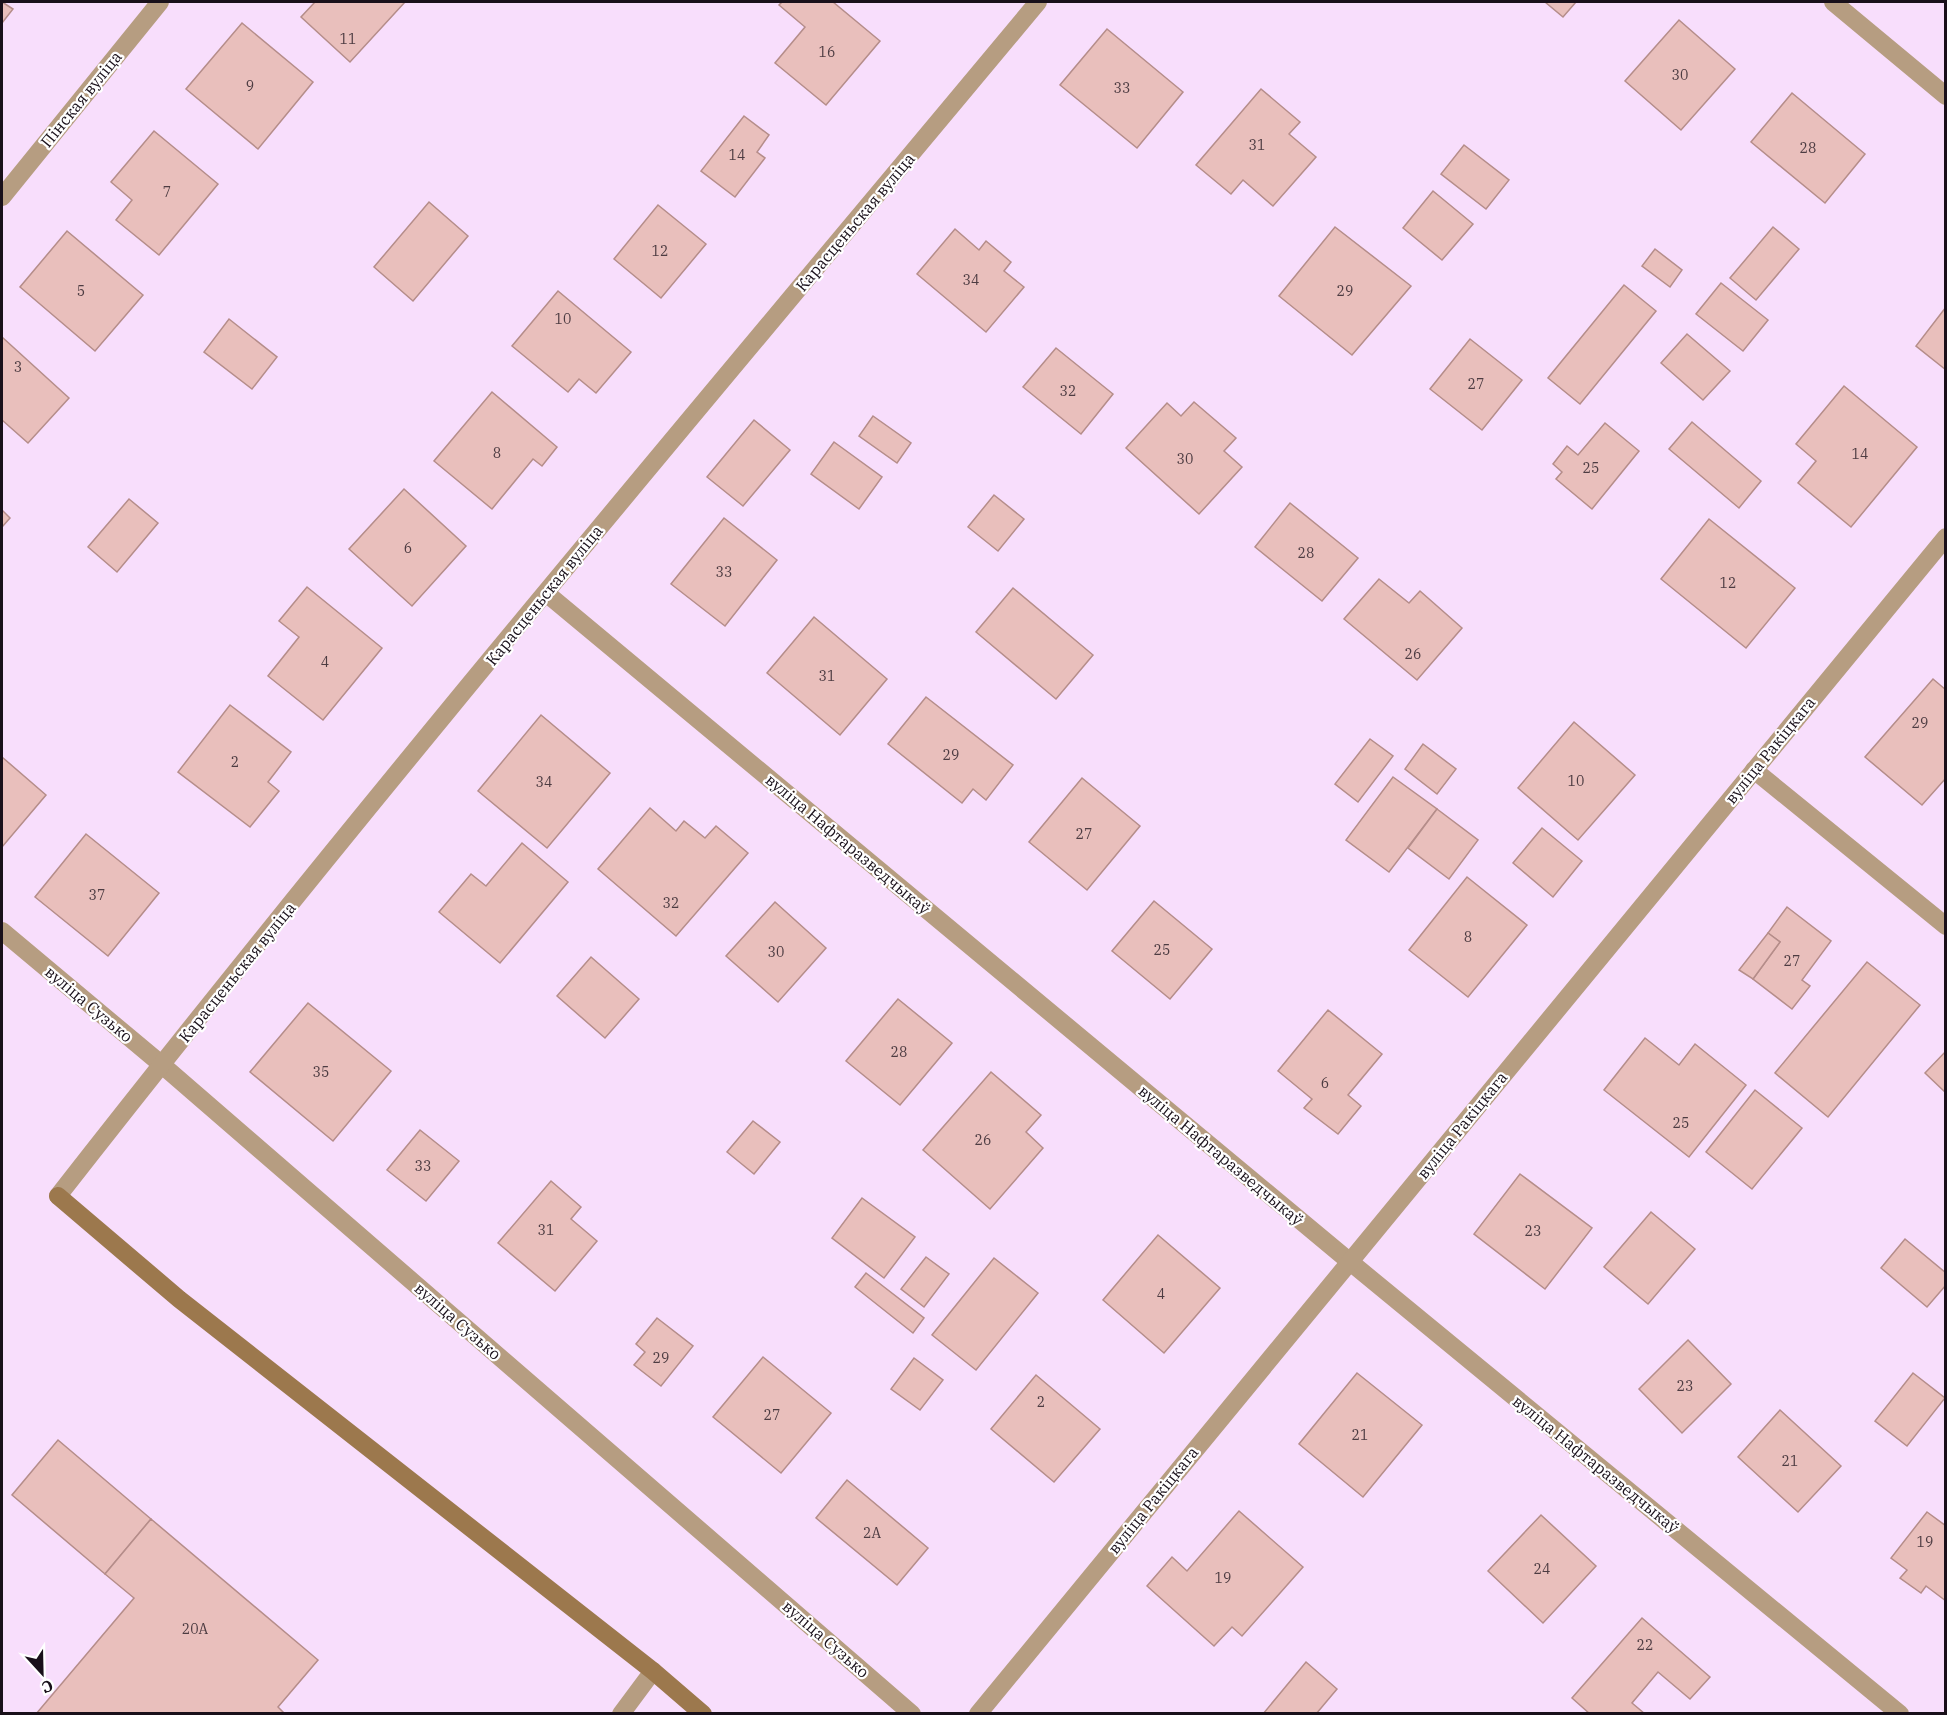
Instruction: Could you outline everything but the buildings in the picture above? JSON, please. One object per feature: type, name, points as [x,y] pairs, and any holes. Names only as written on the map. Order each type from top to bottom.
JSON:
[{"type":"street","name":"Пінская вуліца","points":[[2,197],[160,2]]},
{"type":"street","name":"Карасценьская вуліца","points":[[653,1671],[179,1299],[58,1196],[161,1064],[546,593],[1038,2]]},
{"type":"street","points":[[1833,2],[1946,96]]},
{"type":"street","name":"вуліца Ракіцкага","points":[[978,1713],[1946,537]]},
{"type":"street","name":"вуліца Нафтаразведчыкаў","points":[[546,593],[1349,1261],[1900,1713]]},
{"type":"street","points":[[1754,770],[1946,926]]},
{"type":"street","name":"вуліца Сузько","points":[[2,931],[161,1064],[912,1713]]},
{"type":"street","points":[[621,1713],[653,1671],[704,1713]]}]
